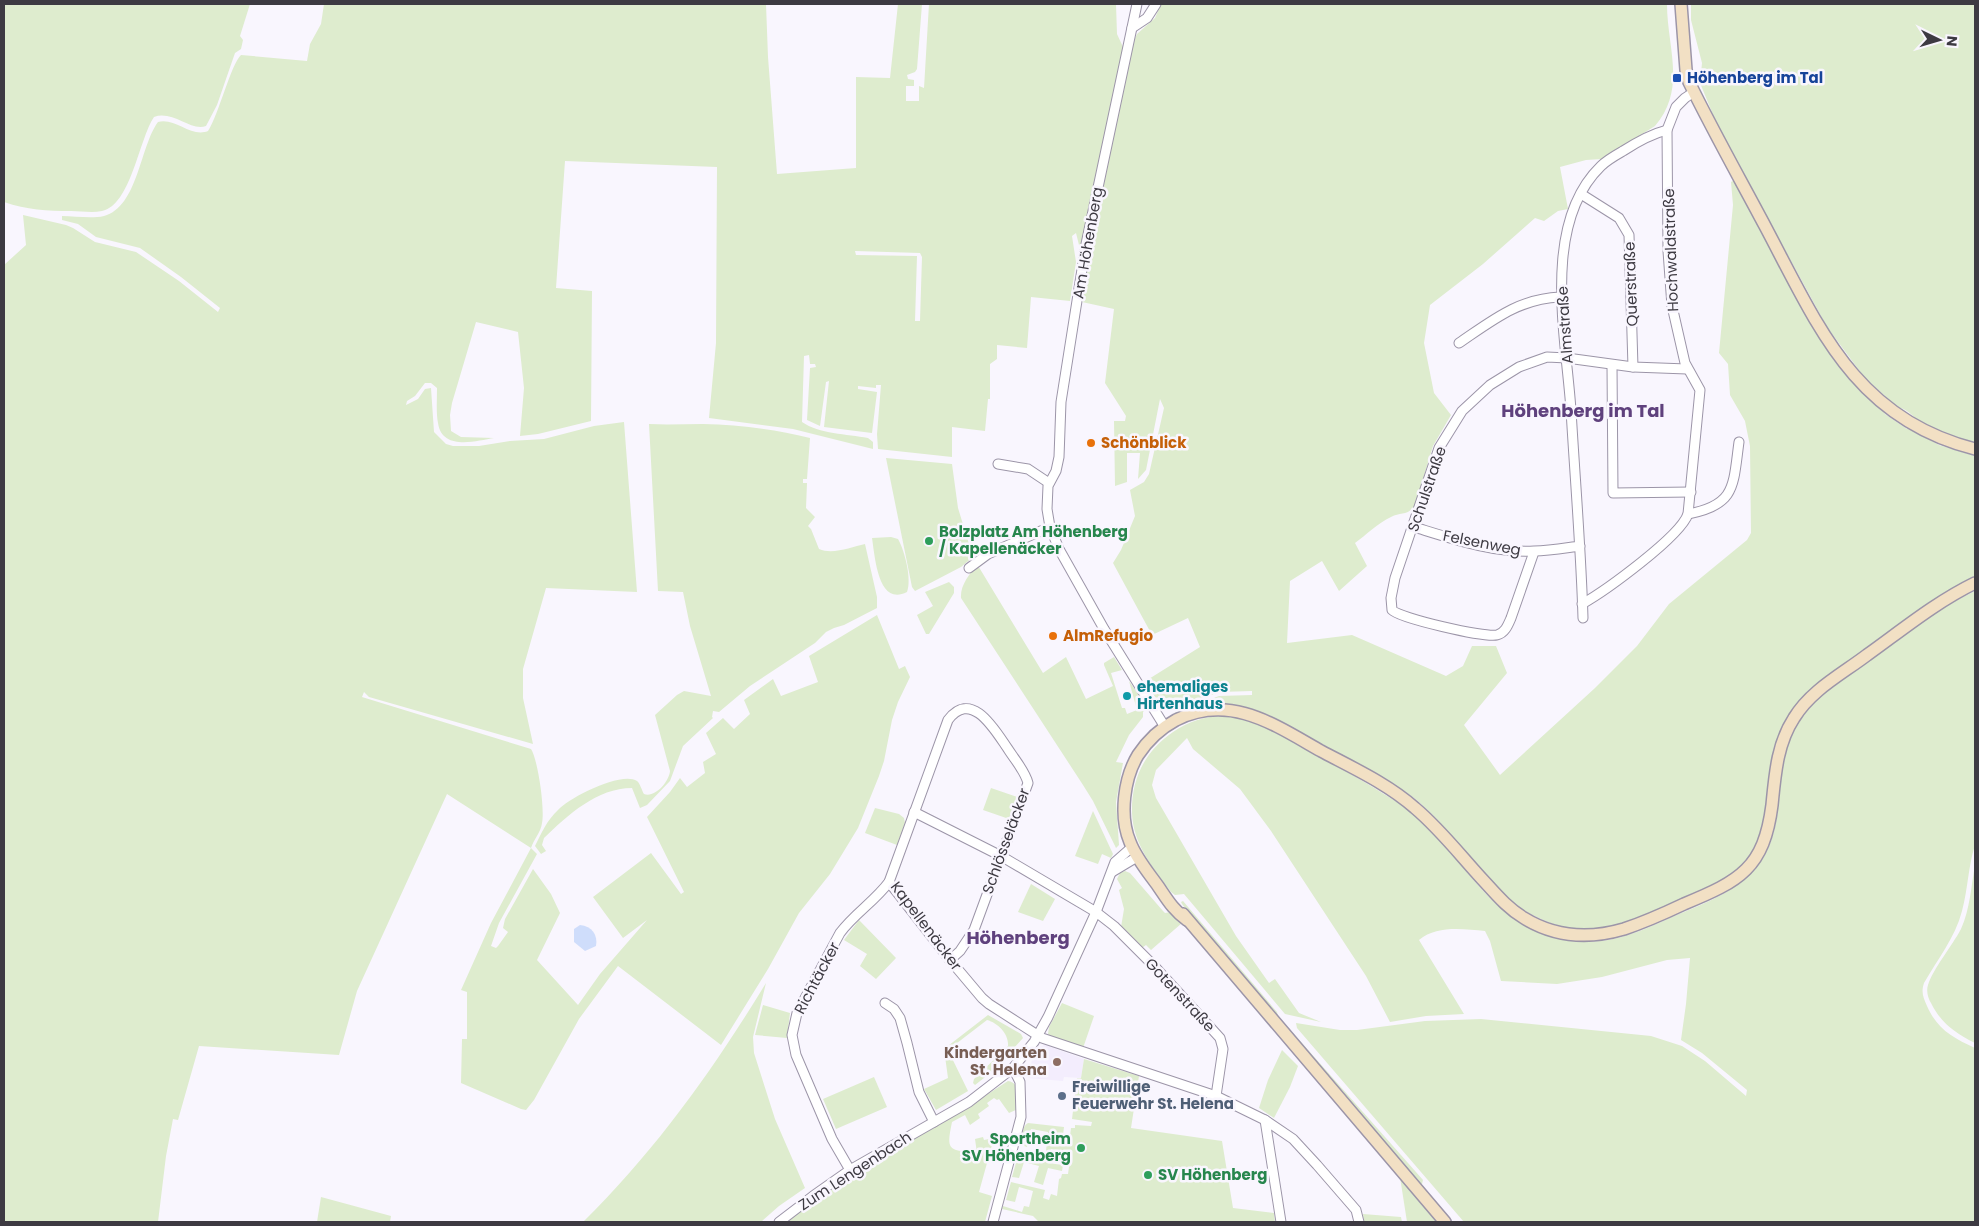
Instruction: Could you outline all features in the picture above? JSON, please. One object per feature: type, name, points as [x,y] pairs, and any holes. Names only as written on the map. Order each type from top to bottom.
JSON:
[{"type":"main road","points":[[1681,4],[1687,75],[1694,92],[1822,333],[1850,372],[1875,397],[1898,414],[1943,439],[1975,449]]},
{"type":"main road","points":[[1446,1222],[1187,920],[1172,898],[1160,889],[1135,852],[1125,820],[1126,789],[1130,773],[1142,749],[1165,727],[1190,714],[1211,710],[1240,712],[1264,720],[1355,768],[1402,797],[1430,822],[1501,900],[1522,916],[1556,932],[1584,936],[1603,934],[1639,923],[1713,892],[1745,872],[1759,854],[1765,839],[1782,744],[1788,728],[1801,707],[1827,684],[1937,604],[1975,583]]},
{"type":"street","name":"Am Höhenberg","points":[[1138,4],[1084,250],[1061,402],[1059,457],[1056,471],[1049,483],[1047,509],[1050,527],[1059,549],[1098,619],[1165,727]]},
{"type":"street","points":[[1132,28],[1147,18],[1156,4]]},
{"type":"street","points":[[1667,130],[1678,105],[1694,92]]},
{"type":"street","name":"Almstraße","points":[[1583,618],[1567,358],[1560,297],[1564,246],[1572,215],[1581,194],[1596,172],[1608,160],[1647,137],[1667,130]]},
{"type":"street","name":"Hochwaldstraße","points":[[1582,604],[1607,589],[1670,537],[1684,522],[1688,514],[1700,390],[1687,369],[1675,320],[1670,280],[1667,130]]},
{"type":"street","name":"Querstraße","points":[[1581,194],[1619,218],[1629,235],[1633,367]]},
{"type":"street","points":[[1460,343],[1516,306],[1540,299],[1560,297]]},
{"type":"street","name":"Schulstraße","points":[[1534,552],[1520,598],[1508,626],[1497,636],[1479,635],[1411,619],[1398,615],[1392,610],[1391,598],[1396,578],[1439,448],[1462,411],[1490,385],[1519,367],[1548,357],[1633,367],[1687,369]]},
{"type":"street","points":[[1612,365],[1613,493],[1691,492]]},
{"type":"street","points":[[1688,514],[1711,508],[1722,501],[1731,491],[1739,442]]},
{"type":"street","points":[[998,464],[1028,469],[1049,483]]},
{"type":"street","points":[[969,568],[988,554],[1050,527]]},
{"type":"street","name":"Felsenweg","points":[[1414,527],[1468,543],[1509,550],[1534,552],[1580,546]]},
{"type":"street","name":"Schlösseläcker","points":[[914,812],[948,720],[953,714],[962,710],[970,709],[980,713],[989,721],[1026,776],[1028,783],[971,935],[960,952],[950,960]]},
{"type":"street","points":[[914,812],[1001,856],[1096,912]]},
{"type":"street","name":"Kapellenäcker","points":[[914,812],[889,882],[982,998],[1037,1036],[1216,1096],[1265,1120],[1293,1139],[1317,1164],[1356,1210],[1359,1222]]},
{"type":"street","name":"Zum Lengenbach","points":[[779,1222],[850,1170],[977,1097],[1013,1068],[1037,1036],[1059,994],[1112,872],[1135,852]]},
{"type":"street","name":"Richtäcker","points":[[850,1170],[832,1139],[799,1065],[793,1047],[792,1031],[798,1013],[840,933],[889,882]]},
{"type":"street","name":"Gotenstraße","points":[[1096,912],[1114,926],[1156,968],[1220,1038],[1223,1049],[1216,1096]]},
{"type":"street","points":[[885,1003],[893,1007],[900,1018],[919,1092],[934,1122]]},
{"type":"street","points":[[993,1222],[1020,1117],[1020,1082],[1013,1068]]},
{"type":"street","points":[[1265,1120],[1281,1222]]},
{"type":"shaded area","name":"Kindergarten St. Helena","points":[[1045,1045],[1084,1059],[1081,1078],[1064,1077],[1063,1081],[1028,1078],[1033,1055],[1039,1047]]},
{"type":"green space","points":[[4,4],[250,4],[240,36],[243,40],[241,49],[235,53],[217,105],[206,126],[194,126],[168,116],[154,117],[120,197],[112,206],[102,211],[90,212],[37,210],[4,202]]},
{"type":"green space","points":[[324,4],[766,4],[777,174],[856,168],[856,77],[890,78],[898,4],[922,4],[917,69],[915,72],[907,75],[908,79],[914,80],[914,86],[906,86],[906,101],[919,101],[919,86],[924,88],[929,4],[1116,4],[1117,34],[1123,47],[1080,249],[1076,233],[1072,236],[1076,262],[1070,301],[1031,297],[1027,348],[997,345],[997,359],[990,364],[990,399],[988,399],[985,431],[952,427],[952,457],[878,449],[877,434],[881,385],[876,385],[876,388],[858,386],[858,389],[877,392],[872,433],[824,427],[829,381],[826,382],[820,426],[807,420],[810,368],[816,367],[815,364],[810,364],[809,355],[804,356],[802,422],[825,431],[868,438],[873,442],[873,449],[793,429],[709,418],[716,343],[717,167],[565,161],[556,288],[592,291],[591,421],[538,434],[520,436],[524,388],[518,332],[476,322],[452,403],[450,415],[451,431],[461,437],[494,438],[461,442],[446,438],[441,432],[438,423],[437,388],[431,383],[425,383],[415,396],[407,401],[406,405],[418,399],[425,389],[431,388],[434,432],[446,444],[453,446],[479,446],[510,441],[544,439],[594,426],[624,422],[637,592],[546,588],[523,669],[523,698],[533,744],[369,697],[364,692],[362,697],[531,749],[534,755],[542,796],[543,816],[540,829],[531,848],[447,794],[357,991],[339,1055],[199,1046],[178,1120],[173,1119],[166,1156],[158,1222],[4,1222],[4,265],[26,245],[23,215],[66,225],[95,242],[136,252],[179,281],[218,312],[220,308],[140,248],[96,237],[78,224],[62,220],[62,216],[99,217],[115,210],[124,201],[131,189],[158,122],[171,122],[195,132],[208,131],[233,68],[241,55],[307,61],[310,44],[321,24]],"holes":[[[855,251],[920,253],[922,257],[920,321],[915,321],[917,256],[856,255]]]},
{"type":"green space","points":[[1161,4],[1667,4],[1673,82],[1665,112],[1655,126],[1602,159],[1586,160],[1560,167],[1568,209],[1558,211],[1544,221],[1535,218],[1483,264],[1430,305],[1424,343],[1434,393],[1451,415],[1433,446],[1415,506],[1406,513],[1386,520],[1355,543],[1367,566],[1339,591],[1322,561],[1290,581],[1287,643],[1352,635],[1446,676],[1463,666],[1472,646],[1496,646],[1507,673],[1464,725],[1500,775],[1595,688],[1637,646],[1669,604],[1747,540],[1751,533],[1750,446],[1745,421],[1730,395],[1728,364],[1719,353],[1733,205],[1731,182],[1734,180],[1828,352],[1852,383],[1885,414],[1907,429],[1911,429],[1939,445],[1975,456],[1975,578],[1826,677],[1797,704],[1786,719],[1778,738],[1767,810],[1757,844],[1748,859],[1728,877],[1713,886],[1640,918],[1623,923],[1591,929],[1574,929],[1557,925],[1531,914],[1510,900],[1485,875],[1427,809],[1414,798],[1321,744],[1269,716],[1242,707],[1220,707],[1174,713],[1219,696],[1252,695],[1252,691],[1220,692],[1167,710],[1144,682],[1200,647],[1188,618],[1152,635],[1113,563],[1121,550],[1135,516],[1130,490],[1144,482],[1149,474],[1164,408],[1160,399],[1146,470],[1138,479],[1140,453],[1127,453],[1127,482],[1115,486],[1114,421],[1125,421],[1126,416],[1105,383],[1114,309],[1082,302],[1090,251],[1133,42],[1137,34],[1155,18]]},
{"type":"green space","points":[[1691,4],[1975,4],[1975,442],[1946,435],[1931,429],[1907,411],[1897,407],[1864,377],[1827,327],[1714,117],[1700,83],[1702,63],[1691,20]]},
{"type":"green space","points":[[649,424],[743,426],[810,438],[807,479],[803,479],[803,483],[807,483],[806,508],[815,517],[808,526],[819,549],[824,551],[836,551],[865,544],[877,597],[877,608],[826,632],[815,643],[750,686],[719,712],[713,711],[713,718],[683,746],[670,781],[647,805],[640,808],[632,788],[619,789],[595,798],[573,812],[544,838],[542,845],[546,851],[541,854],[535,846],[547,823],[554,814],[573,799],[596,787],[619,780],[629,779],[637,781],[644,794],[648,795],[661,788],[667,780],[670,771],[655,715],[684,691],[711,696],[690,626],[683,592],[658,591]]},
{"type":"green space","points":[[886,458],[952,464],[958,508],[973,557],[961,567],[915,591],[912,587]]},
{"type":"green space","points":[[891,537],[898,539],[901,544],[909,580],[907,592],[897,595],[890,593],[884,587],[880,578],[872,538]]},
{"type":"green space","points":[[977,564],[1043,673],[1066,657],[1086,699],[1113,686],[1104,663],[1114,657],[1122,670],[1111,673],[1122,708],[1125,708],[1127,714],[1137,710],[1129,681],[1148,708],[1143,712],[1143,717],[1129,735],[1116,762],[1123,763],[1116,802],[1119,845],[1116,848],[1093,801],[961,598],[964,584]]},
{"type":"green space","points":[[949,582],[954,587],[954,593],[929,634],[926,634],[917,615],[933,606],[925,592]]},
{"type":"green space","points":[[1975,591],[1975,845],[1959,921],[1950,940],[1924,983],[1923,992],[1924,1000],[1931,1014],[1941,1027],[1946,1032],[1975,1048],[1975,1222],[1464,1222],[1297,1028],[1296,1023],[1340,1030],[1357,1030],[1425,1021],[1481,1019],[1651,1036],[1682,1046],[1705,1061],[1746,1096],[1747,1090],[1702,1053],[1681,1040],[1690,958],[1667,960],[1602,977],[1557,984],[1501,981],[1490,941],[1485,931],[1442,930],[1426,935],[1419,940],[1464,1014],[1426,1016],[1390,1022],[1366,976],[1271,831],[1240,789],[1193,749],[1187,738],[1156,770],[1152,785],[1156,798],[1236,936],[1269,983],[1275,979],[1299,1013],[1321,1022],[1285,1014],[1184,894],[1175,895],[1171,892],[1145,855],[1136,835],[1132,813],[1134,789],[1137,777],[1147,757],[1155,748],[1173,732],[1198,720],[1216,716],[1249,719],[1314,753],[1405,808],[1437,837],[1489,897],[1522,924],[1543,934],[1565,940],[1588,942],[1621,937],[1642,930],[1713,899],[1732,889],[1749,876],[1765,855],[1771,840],[1778,810],[1783,762],[1787,747],[1793,732],[1806,713],[1822,695],[1945,606]]},
{"type":"green space","points":[[877,615],[899,669],[905,666],[910,677],[892,720],[879,776],[858,828],[830,874],[799,913],[768,969],[721,1045],[618,966],[579,1019],[534,1100],[526,1110],[461,1083],[462,1039],[467,1039],[467,992],[461,990],[491,923],[531,848],[537,854],[499,923],[491,946],[496,948],[508,932],[503,928],[505,919],[533,869],[551,894],[560,913],[537,960],[578,1005],[600,974],[647,920],[623,938],[593,897],[651,853],[681,894],[684,892],[647,817],[680,778],[687,787],[705,773],[703,762],[716,754],[706,733],[723,718],[734,729],[750,714],[744,700],[773,679],[781,696],[818,682],[809,656]]},
{"type":"green space","points":[[991,788],[1020,798],[1012,820],[983,810]]},
{"type":"green space","points":[[875,808],[899,814],[904,818],[905,823],[897,845],[865,833]]},
{"type":"green space","points":[[1093,811],[1113,854],[1111,858],[1102,854],[1098,864],[1075,856]]},
{"type":"green space","points":[[1975,865],[1975,1043],[1944,1022],[1930,1001],[1927,990],[1934,972],[1961,929],[1968,906]]},
{"type":"green space","points":[[1125,871],[1130,873],[1165,913],[1171,912],[1182,923],[1151,950],[1146,945],[1142,948],[1121,927],[1124,909],[1119,890],[1122,888],[1117,879],[1120,873]]},
{"type":"green space","points":[[1031,884],[1055,899],[1043,921],[1018,912]]},
{"type":"green space","points":[[1183,901],[1277,1012],[1278,1016],[1276,1016],[1192,917],[1182,904],[1181,902]]},
{"type":"green space","points":[[859,920],[896,958],[876,979],[860,966],[867,954],[844,940]]},
{"type":"green space","points":[[766,983],[753,1037],[754,1053],[775,1119],[805,1188],[779,1206],[761,1222],[583,1222],[635,1167],[682,1108],[725,1047]]},
{"type":"green space","points":[[1062,1003],[1094,1016],[1083,1048],[1051,1037],[1048,1034],[1049,1027]]},
{"type":"green space","points":[[763,1005],[790,1013],[787,1038],[755,1035]]},
{"type":"green space","points":[[988,1015],[1021,1034],[1023,1038],[993,1071],[975,1085],[973,1083],[974,1079],[1008,1046],[1005,1033],[987,1020],[948,1050],[968,1091],[936,1110],[924,1089],[948,1078],[944,1049]]},
{"type":"green space","points":[[1286,1025],[1423,1180],[1422,1184],[1419,1184]]},
{"type":"green space","points":[[1282,1050],[1298,1066],[1290,1087],[1274,1118],[1259,1108],[1268,1080]]},
{"type":"green space","name":"SV Höhenberg","points":[[1084,1059],[1139,1076],[1131,1128],[1222,1141],[1233,1208],[1274,1213],[1275,1222],[1039,1222],[1033,1216],[1002,1209],[1003,1206],[1022,1212],[1024,1206],[1029,1207],[1033,1191],[1019,1187],[1015,1202],[1006,1200],[1011,1182],[1045,1190],[1043,1198],[1049,1200],[1051,1194],[1057,1196],[1059,1179],[1062,1174],[1068,1174],[1071,1152],[1051,1149],[1050,1152],[1046,1151],[1048,1132],[1031,1129],[1027,1147],[1021,1145],[1022,1132],[1028,1123],[1064,1127],[1063,1135],[1070,1136],[1071,1128],[1075,1128],[1075,1125],[1091,1126],[1092,1122],[1072,1119],[1077,1078],[1081,1078]]},
{"type":"green space","points":[[874,1077],[887,1107],[836,1129],[823,1099]]},
{"type":"green space","points":[[1008,1081],[1012,1082],[1017,1088],[1018,1109],[1009,1113],[999,1099],[994,1098],[987,1103],[989,1106],[978,1114],[980,1118],[970,1125],[965,1115],[952,1122],[950,1132],[950,1144],[955,1150],[977,1153],[975,1139],[983,1137],[984,1140],[989,1139],[992,1145],[979,1192],[992,1196],[985,1222],[784,1222],[855,1173],[960,1112]]},
{"type":"green space","points":[[1019,1152],[1049,1158],[1048,1163],[1063,1165],[1062,1171],[1048,1168],[1043,1185],[1034,1182],[1039,1166],[1024,1162],[1019,1178],[1012,1177]]},
{"type":"green space","points":[[1400,1177],[1437,1222],[1407,1222]]},
{"type":"green space","points":[[321,1197],[391,1216],[390,1222],[317,1222]]},
{"type":"green space","points":[[1363,1214],[1401,1217],[1402,1222],[1364,1222]]},
{"type":"water","points":[[580,925],[591,929],[596,938],[596,946],[585,951],[574,942],[574,929]]},
{"type":"place","name":"Höhenberg im Tal","points":[[1677,78]]},
{"type":"place","name":"Schönblick","points":[[1091,443]]},
{"type":"place","name":"Bolzplatz Am Höhenberg / Kapellenäcker","points":[[929,541]]},
{"type":"place","name":"AlmRefugio","points":[[1053,636]]},
{"type":"place","name":"ehemaliges Hirtenhaus","points":[[1127,696]]},
{"type":"place","name":"Kindergarten St. Helena","points":[[1057,1062]]},
{"type":"place","name":"Freiwillige Feuerwehr St. Helena","points":[[1062,1096]]},
{"type":"place","name":"Sportheim SV Höhenberg","points":[[1081,1148]]},
{"type":"place","name":"SV Höhenberg","points":[[1148,1175]]},
{"type":"district","name":"Höhenberg im Tal","points":[[1583,411]]},
{"type":"district","name":"Höhenberg","points":[[1018,938]]}]
